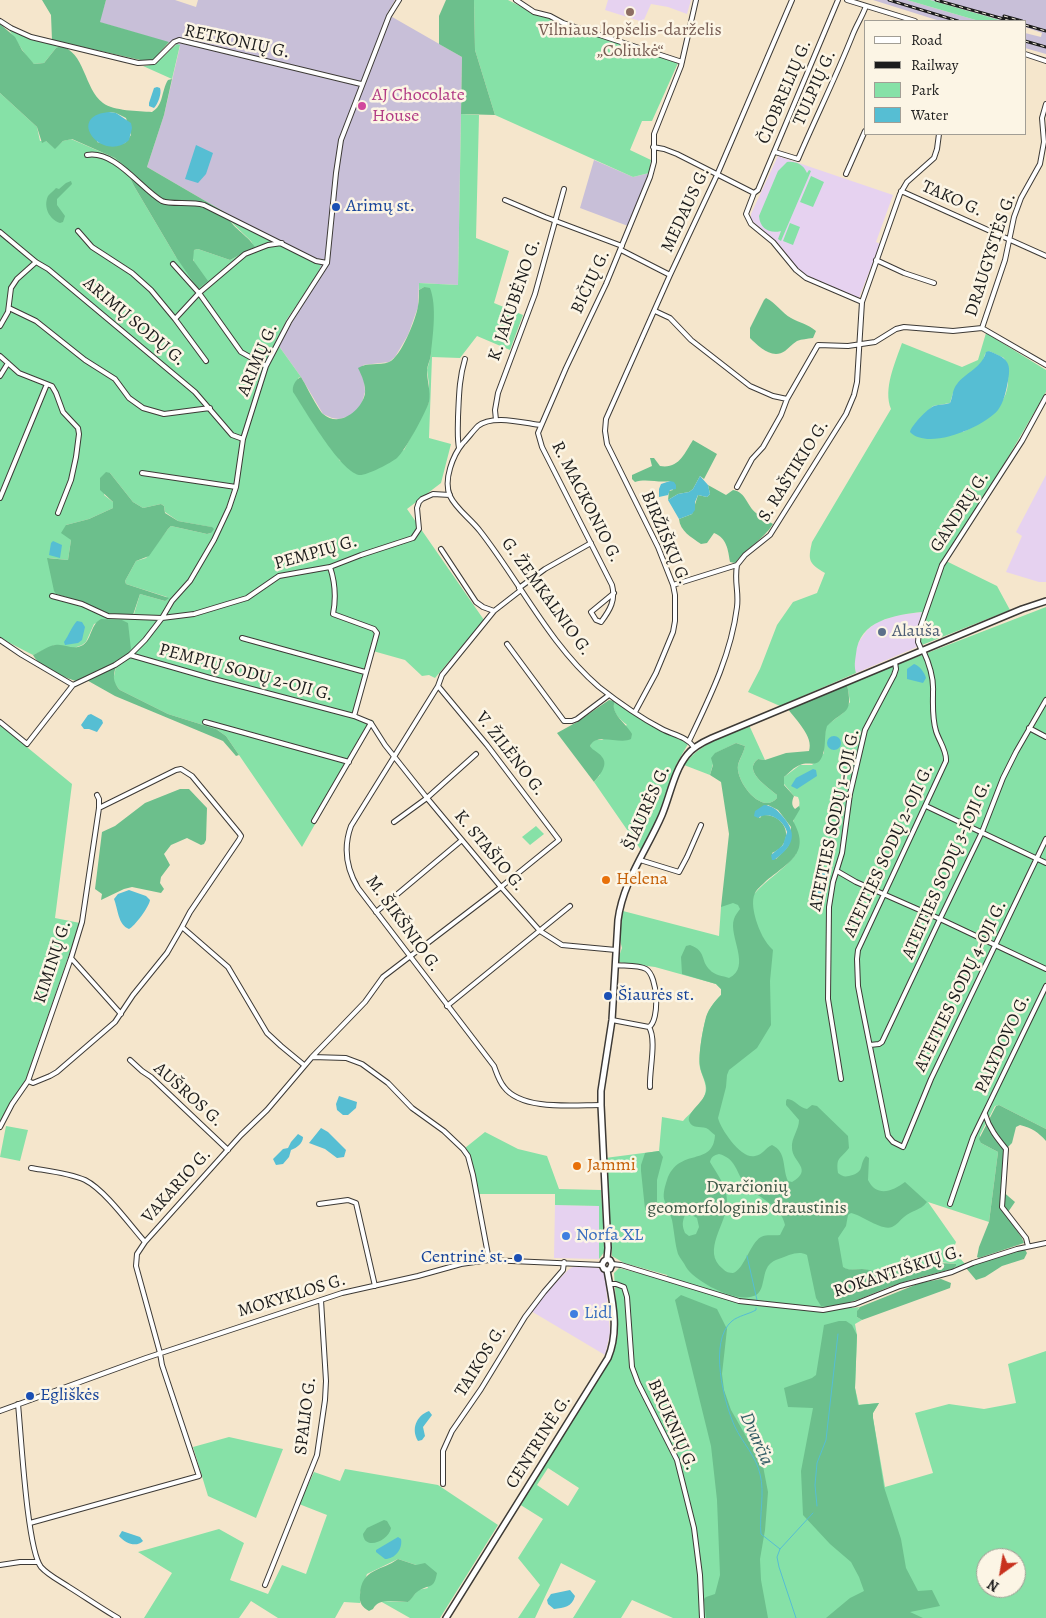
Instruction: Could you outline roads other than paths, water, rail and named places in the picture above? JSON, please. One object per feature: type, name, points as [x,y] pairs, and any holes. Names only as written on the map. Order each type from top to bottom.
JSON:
[{"type":"main road","name":"ŠIAURĖS G.","points":[[607,1259],[601,1105],[602,1078],[612,1020],[620,905],[626,888],[663,813],[686,755],[694,747],[712,738],[922,650],[1046,601]]},
{"type":"main road","points":[[607,1259],[612,1264],[607,1270],[602,1265],[604,1260],[607,1259]]},
{"type":"main road","name":"CENTRINĖ G.","points":[[446,1618],[608,1358],[615,1336],[607,1270]]},
{"type":"street","name":"ARIMŲ G.","points":[[0,722],[27,744],[73,685],[115,665],[130,655],[145,640],[172,601],[196,573],[230,508],[236,487],[243,440],[266,366],[289,322],[327,263],[338,151],[361,84],[389,16],[399,0]]},
{"type":"street","points":[[516,0],[534,12],[550,16],[563,23],[682,62]]},
{"type":"street","name":"BIČIŲ G.","points":[[541,425],[622,248],[652,171],[654,134],[682,62],[696,0]]},
{"type":"street","name":"MEDAUS G.","points":[[605,432],[608,412],[718,175],[792,0]]},
{"type":"street","name":"ČIOBRELIŲ G.","points":[[838,0],[775,152],[758,190],[754,193],[746,214],[748,221],[773,242],[796,270],[820,285],[862,302]]},
{"type":"street","points":[[847,0],[910,20]]},
{"type":"street","name":"TULPIŲ G.","points":[[775,152],[798,159],[866,6]]},
{"type":"street","name":"RETKONIŲ G.","points":[[0,21],[31,37],[138,63],[154,62],[174,42],[179,40],[361,84]]},
{"type":"street","points":[[1026,54],[1046,61]]},
{"type":"street","name":"DRAUGYSTĖS G.","points":[[982,328],[1003,267],[1014,217],[1021,198],[1040,164],[1044,142],[1042,118],[1046,104]]},
{"type":"street","points":[[846,174],[864,133]]},
{"type":"street","points":[[901,191],[912,176],[934,158],[939,135]]},
{"type":"street","points":[[653,147],[664,149],[754,193]]},
{"type":"street","points":[[87,155],[95,154],[107,158],[165,202],[195,202],[204,205],[316,261],[327,263]]},
{"type":"street","name":"K. JAKUBĖNO G.","points":[[496,420],[495,410],[498,394],[535,294],[564,189]]},
{"type":"street","name":"TAKO G.","points":[[901,191],[1046,256]]},
{"type":"street","name":"S. RAŠTIKIO G.","points":[[673,585],[737,565],[745,555],[770,535],[846,414],[858,382],[862,302],[901,191]]},
{"type":"street","points":[[505,200],[622,248],[670,275]]},
{"type":"street","points":[[78,231],[92,247],[142,282],[175,319],[206,361]]},
{"type":"street","name":"ARIMŲ SODŲ G.","points":[[0,232],[36,262],[48,269],[195,392],[232,435],[243,440]]},
{"type":"street","points":[[175,319],[199,293],[245,254],[282,243]]},
{"type":"street","points":[[877,258],[904,273],[934,283]]},
{"type":"street","points":[[0,326],[9,308],[11,288],[17,279],[36,262]]},
{"type":"street","points":[[173,264],[199,293],[241,352],[266,366]]},
{"type":"street","points":[[9,308],[36,321],[85,360],[112,376],[126,396],[143,408],[164,414],[210,408]]},
{"type":"street","points":[[655,311],[670,318],[691,340],[750,386],[773,396],[787,399]]},
{"type":"street","points":[[737,487],[752,459],[763,447],[781,415],[787,399],[818,345],[842,346],[875,342],[896,329],[904,327],[953,331],[982,328],[1046,365]]},
{"type":"street","points":[[0,356],[19,373],[47,384],[54,389],[63,412],[77,425],[79,430],[71,480],[58,513]]},
{"type":"street","points":[[459,448],[457,404],[459,379],[464,359]]},
{"type":"street","points":[[0,376],[8,363]]},
{"type":"street","points":[[0,498],[47,384]]},
{"type":"street","name":"GANDRŲ G.","points":[[922,650],[918,642],[919,631],[942,565],[1022,441],[1046,397]]},
{"type":"street","points":[[450,495],[450,469],[459,448],[479,425],[496,420],[541,425]]},
{"type":"street","name":"R. MACKONIO G.","points":[[541,425],[538,437],[608,576],[614,592]]},
{"type":"street","name":"BIRŽIŠKŲ G.","points":[[605,432],[608,444],[658,547],[673,585],[676,605],[673,632],[656,673],[635,712]]},
{"type":"street","points":[[142,473],[236,487]]},
{"type":"street","name":"PEMPIŲ G.","points":[[52,596],[77,602],[108,616],[162,618],[194,614],[242,600],[279,576],[330,567],[413,538],[419,529],[417,508],[422,498],[433,494],[450,495]]},
{"type":"street","name":"G. ŽEMKALNIO G.","points":[[450,495],[480,531],[544,624],[598,685],[609,695],[662,729],[689,740]]},
{"type":"street","name":"M. ŠIKŠNIO G.","points":[[591,543],[545,569],[505,601],[494,611],[447,668],[438,686],[351,826],[347,840],[346,856],[350,873],[358,888],[494,1066],[498,1079],[505,1089],[530,1102],[601,1105]]},
{"type":"street","points":[[441,549],[476,602],[494,611]]},
{"type":"street","points":[[694,747],[689,740],[713,692],[726,655],[737,606],[735,581],[737,565]]},
{"type":"street","points":[[330,567],[334,578],[335,606],[333,614],[374,629],[376,632],[354,716]]},
{"type":"street","points":[[614,592],[612,604],[601,622],[591,612],[614,592]]},
{"type":"street","points":[[242,638],[365,672]]},
{"type":"street","points":[[0,640],[73,685]]},
{"type":"street","points":[[507,644],[564,721],[577,719],[609,695]]},
{"type":"street","name":"ATEITIES SODŲ 2-OJI G.","points":[[904,1147],[893,1142],[888,1136],[862,1007],[857,959],[858,950],[926,806],[946,758],[933,719],[933,681],[930,665],[922,650]]},
{"type":"street","name":"PEMPIŲ SODŲ 2-OJI G.","points":[[130,655],[354,716],[371,723]]},
{"type":"street","name":"ATEITIES SODŲ 1-OJI G.","points":[[841,1079],[827,991],[828,907],[842,853],[850,794],[865,730],[894,675],[896,669],[895,662]]},
{"type":"street","name":"V. ŽILĖNO G.","points":[[438,686],[487,745],[559,840],[501,887]]},
{"type":"street","name":"ATEITIES SODŲ 3-IOJI G.","points":[[870,1045],[882,1042],[982,832],[1003,778],[1046,700]]},
{"type":"street","points":[[205,722],[349,762]]},
{"type":"street","points":[[314,821],[371,723]]},
{"type":"street","name":"K. STAŠIO G.","points":[[371,723],[427,798],[540,932],[562,945],[616,950]]},
{"type":"street","points":[[1029,728],[1046,737]]},
{"type":"street","points":[[394,822],[427,798],[476,754]]},
{"type":"street","points":[[28,1081],[33,1083],[57,1072],[115,1022],[133,995],[167,954],[182,927],[241,836],[192,776],[181,769],[99,808]]},
{"type":"street","name":"KIMINŲ G.","points":[[0,1128],[12,1104],[28,1081],[82,922],[99,808],[97,795]]},
{"type":"street","points":[[926,806],[1046,863]]},
{"type":"street","points":[[640,860],[679,872],[701,825]]},
{"type":"street","name":"ATEITIES SODŲ 4-OJI G.","points":[[904,1147],[931,1079],[1046,839]]},
{"type":"street","points":[[376,912],[462,840]]},
{"type":"street","points":[[837,871],[851,880],[996,944],[1046,969]]},
{"type":"street","points":[[411,958],[501,887]]},
{"type":"street","points":[[447,1006],[570,906]]},
{"type":"street","points":[[182,927],[228,967],[267,1033],[304,1065]]},
{"type":"street","points":[[71,958],[121,1014]]},
{"type":"street","name":"VAKARIO G.","points":[[30,1523],[199,1476],[162,1365],[136,1266],[137,1254],[144,1242],[267,1110],[304,1065],[365,1002],[383,977],[411,958]]},
{"type":"street","points":[[615,965],[644,968],[650,973],[656,995],[656,1004],[655,1020],[649,1027]]},
{"type":"street","name":"PALYDOVO G.","points":[[950,1204],[973,1137],[1046,986]]},
{"type":"street","points":[[612,1020],[649,1027]]},
{"type":"street","points":[[649,1027],[653,1036],[649,1078],[650,1087]]},
{"type":"street","points":[[312,1058],[346,1058],[362,1064],[388,1083],[412,1108],[444,1131],[464,1150],[468,1156],[473,1175],[489,1260]]},
{"type":"street","name":"AUŠROS G.","points":[[130,1060],[151,1077],[228,1150]]},
{"type":"street","name":"PALYDOVO G.","points":[[985,1114],[988,1124],[1006,1149],[1002,1207],[1026,1238],[1028,1246]]},
{"type":"street","points":[[31,1168],[87,1181],[109,1201],[144,1242]]},
{"type":"street","points":[[319,1204],[348,1200],[356,1204],[375,1286]]},
{"type":"street","name":"ROKANTIŠKIŲ G.","points":[[612,1264],[621,1265],[739,1301],[823,1310],[855,1304],[900,1286],[952,1272],[973,1262],[1028,1246],[1046,1243]]},
{"type":"street","name":"MOKYKLOS G.","points":[[0,1411],[160,1353],[320,1300],[461,1264],[489,1260],[602,1265]]},
{"type":"street","name":"TAIKOS G.","points":[[444,1484],[444,1452],[452,1432],[525,1317],[563,1270],[564,1262]]},
{"type":"street","name":"BRUKNIŲ G.","points":[[610,1284],[624,1287],[632,1367],[638,1384],[677,1460],[694,1528],[700,1575],[702,1618]]},
{"type":"street","name":"SPALIO G.","points":[[265,1585],[318,1455],[326,1381],[320,1300]]},
{"type":"street","points":[[18,1404],[30,1523],[35,1555],[38,1562],[55,1578],[118,1618]]},
{"type":"street","points":[[0,1566],[20,1562],[38,1562]]},
{"type":"water","points":[[154,88],[160,88],[160,93],[154,108],[149,106],[149,103]]},
{"type":"water","points":[[109,112],[116,113],[131,123],[132,128],[129,140],[119,146],[99,143],[92,136],[89,129],[89,121],[96,115]]},
{"type":"water","points":[[196,145],[213,153],[206,174],[198,183],[185,179]]},
{"type":"water","points":[[989,351],[1004,358],[1009,369],[1006,392],[998,410],[991,417],[969,429],[942,438],[929,439],[918,437],[910,432],[916,422],[931,407],[950,403],[957,384],[981,362],[986,352]]},
{"type":"water","points":[[700,476],[708,485],[710,494],[707,497],[698,495],[695,502],[695,510],[692,514],[679,519],[668,500],[693,489]]},
{"type":"water","points":[[670,481],[674,482],[676,489],[670,490],[668,495],[659,497],[661,484]]},
{"type":"water","points":[[53,541],[62,545],[60,558],[49,555]]},
{"type":"water","points":[[77,621],[82,622],[85,627],[82,640],[78,643],[65,645],[64,642]]},
{"type":"water","points":[[914,664],[920,668],[926,678],[923,683],[907,679],[907,669]]},
{"type":"water","points":[[91,714],[102,720],[103,723],[97,732],[84,729],[81,725],[88,715]]},
{"type":"water","points":[[831,736],[837,736],[841,743],[837,750],[831,750],[827,746],[827,740]]},
{"type":"water","points":[[813,769],[816,770],[817,776],[797,789],[791,786],[796,778]]},
{"type":"water","points":[[764,805],[778,811],[789,824],[791,830],[792,836],[789,846],[774,860],[772,860],[771,855],[783,845],[787,832],[779,820],[771,816],[766,815],[758,818],[754,816],[755,811]]},
{"type":"water","points":[[825,871],[827,882],[824,902],[818,905],[816,903],[817,887],[821,873]]},
{"type":"water","points":[[129,890],[146,896],[150,900],[141,916],[129,929],[120,920],[114,899],[118,894]]},
{"type":"water","points":[[339,1096],[357,1102],[356,1108],[348,1115],[343,1115],[337,1110],[336,1104]]},
{"type":"water","points":[[321,1128],[328,1132],[346,1150],[344,1157],[337,1158],[325,1149],[309,1143]]},
{"type":"water","points":[[298,1134],[303,1137],[301,1143],[291,1150],[289,1157],[283,1164],[276,1165],[273,1159],[283,1149],[288,1148]]},
{"type":"water","points":[[429,1411],[432,1415],[423,1427],[425,1436],[422,1440],[418,1441],[415,1432],[416,1423],[421,1416]]},
{"type":"water","points":[[122,1531],[140,1537],[143,1541],[137,1544],[127,1543],[119,1536]]},
{"type":"water","points":[[398,1537],[401,1539],[401,1546],[395,1555],[385,1559],[376,1552],[376,1550]]},
{"type":"water","points":[[570,1590],[575,1596],[570,1605],[554,1609],[548,1604],[547,1600],[551,1594]]},
{"type":"waterway","name":"Dvarčia","points":[[747,1256],[757,1300]]},
{"type":"waterway","name":"Dvarčia","points":[[756,1308],[756,1310],[732,1321],[725,1330],[721,1343],[720,1372],[735,1427],[752,1455],[760,1474],[762,1489],[761,1534],[780,1549],[777,1557],[779,1567],[796,1618]]},
{"type":"waterway","points":[[817,1506],[815,1485],[817,1463],[826,1440],[838,1334]]},
{"type":"waterway","points":[[780,1549],[813,1513]]},
{"type":"railway","points":[[889,0],[955,20]]},
{"type":"railway","points":[[936,0],[1007,20]]},
{"type":"railway","points":[[1004,16],[1018,20]]},
{"type":"railway","points":[[1026,25],[1046,31]]},
{"type":"railway","points":[[1026,41],[1046,47]]},
{"type":"place","name":"Vilniaus lopšelis-darželis „Coliukė“","points":[[630,12]]},
{"type":"place","name":"AJ Chocolate House","points":[[362,106]]},
{"type":"place","name":"Arimų st.","points":[[336,207]]},
{"type":"place","name":"Alauša","points":[[882,632]]},
{"type":"place","name":"Helena","points":[[606,880]]},
{"type":"place","name":"Šiaurės st.","points":[[608,996]]},
{"type":"place","name":"Jammi","points":[[577,1166]]},
{"type":"place","name":"Norfa XL","points":[[566,1236]]},
{"type":"place","name":"Centrinė st.","points":[[518,1258]]},
{"type":"place","name":"Lidl","points":[[574,1314]]},
{"type":"place","name":"Egliškės","points":[[30,1396]]},
{"type":"park label","name":"Dvarčionių geomorfologinis draustinis","points":[[747,1198]]}]
